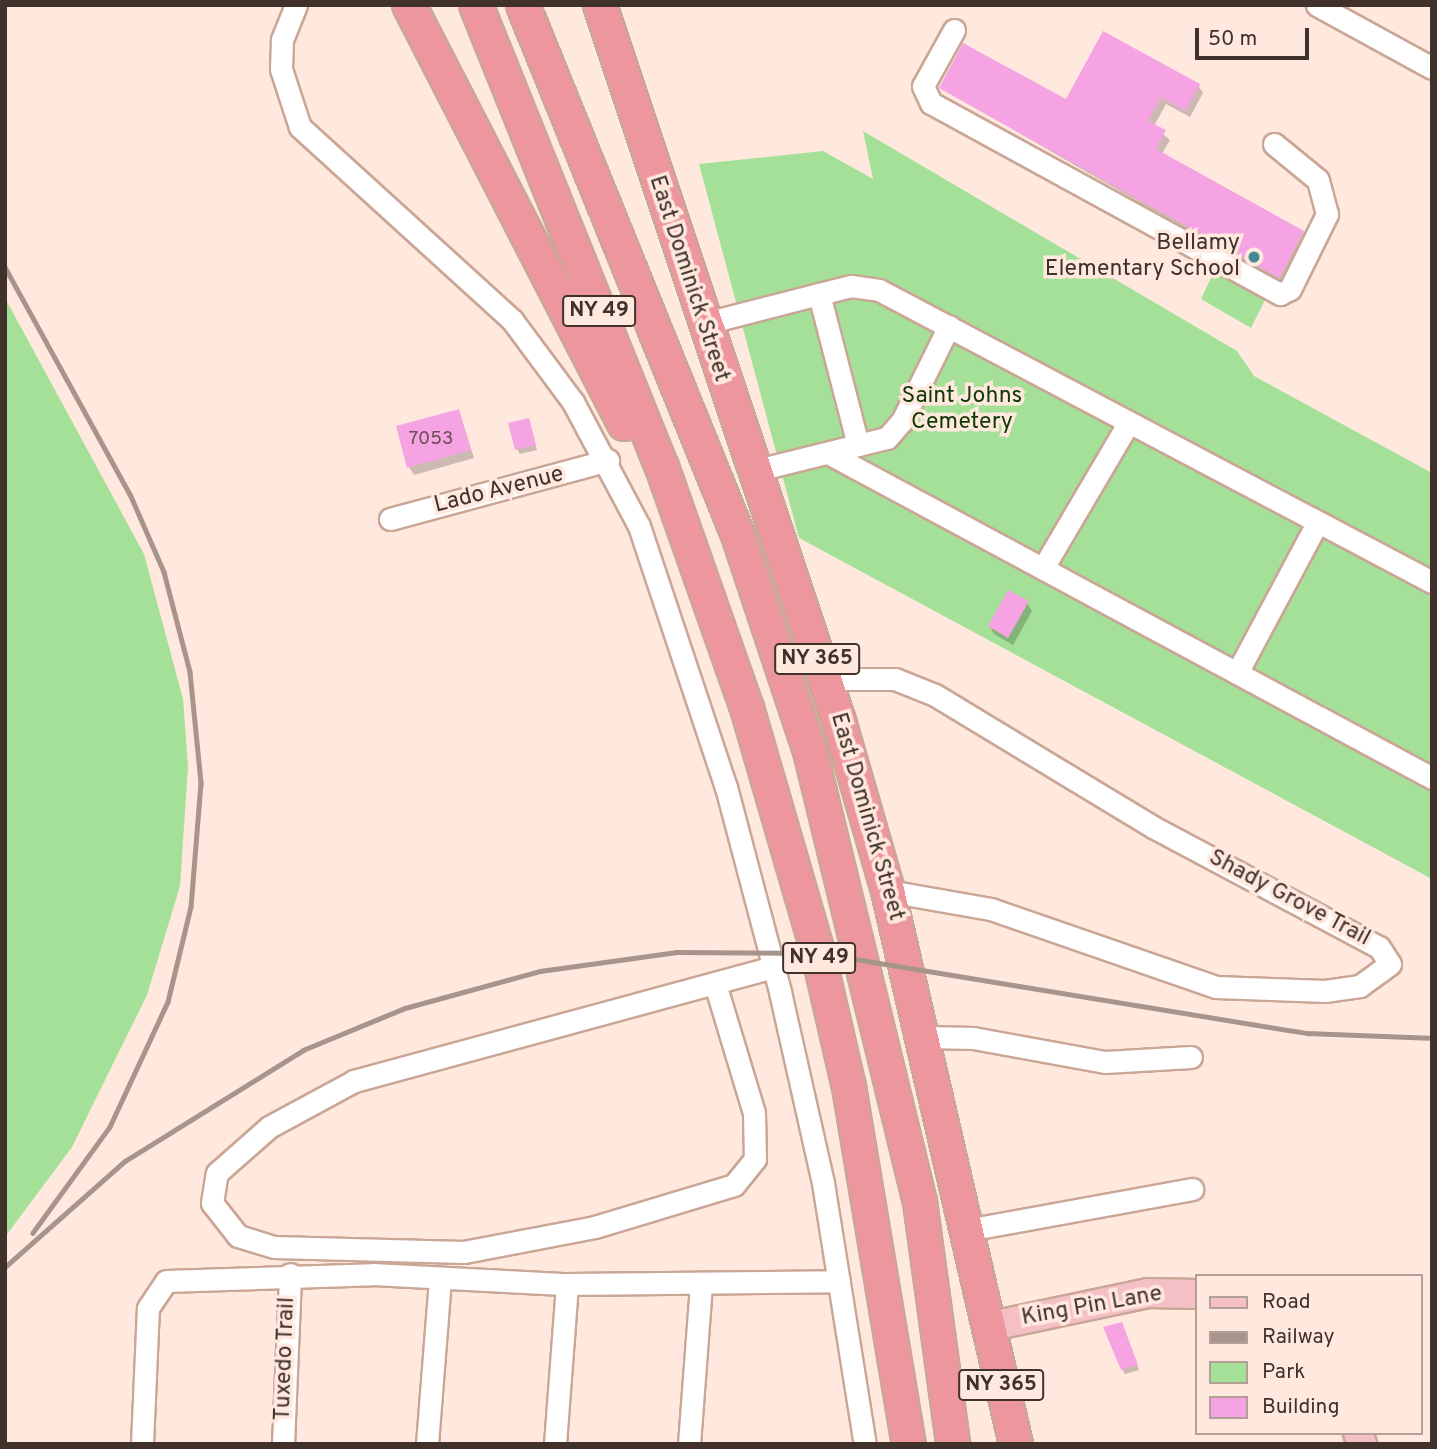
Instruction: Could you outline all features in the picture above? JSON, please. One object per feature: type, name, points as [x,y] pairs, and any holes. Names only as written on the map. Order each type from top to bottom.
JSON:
[{"type":"highway","points":[[409,5],[718,618]]},
{"type":"highway","name":"NY 49","points":[[476,5],[718,618],[818,953],[890,1305],[909,1444]]},
{"type":"highway","name":"NY 49","points":[[523,5],[661,339],[786,676],[865,957],[937,1296],[953,1444]]},
{"type":"highway","name":"East Dominick Street","points":[[600,5],[702,324],[824,679],[888,891],[926,1037],[987,1326],[1016,1444]]},
{"type":"main road","name":"King Pin Lane","points":[[987,1326],[1148,1293],[1196,1294]]},
{"type":"street","points":[[296,5],[282,40],[281,69],[300,127],[512,320],[608,460],[673,615],[773,967],[839,1281],[865,1444]]},
{"type":"street","points":[[1317,5],[1432,68]]},
{"type":"street","points":[[954,30],[923,86],[931,103],[1280,294],[1290,289],[1327,214],[1318,180],[1273,144]]},
{"type":"street","points":[[702,324],[819,294],[869,287],[949,326],[1432,582]]},
{"type":"street","points":[[819,294],[858,445]]},
{"type":"street","points":[[866,473],[915,399],[949,326]]},
{"type":"street","points":[[1043,568],[1129,422]]},
{"type":"street","points":[[753,471],[887,438]]},
{"type":"street","points":[[828,453],[1432,778]]},
{"type":"street","name":"Lado Avenue","points":[[390,519],[608,460]]},
{"type":"street","points":[[1237,673],[1317,523]]},
{"type":"street","name":"Shady Grove Trail","points":[[824,679],[895,680],[935,695],[1153,827],[1379,947],[1390,964],[1360,986],[1326,991],[1216,988],[991,909],[888,891]]},
{"type":"street","points":[[716,987],[754,1113],[755,1159],[734,1185],[595,1227],[464,1252],[274,1247],[238,1236],[212,1203],[217,1173],[269,1127],[354,1081],[716,987],[773,967]]},
{"type":"street","points":[[926,1037],[973,1038],[1105,1062],[1191,1057]]},
{"type":"street","points":[[967,1230],[1192,1189]]},
{"type":"street","name":"Tuxedo Trail","points":[[142,1444],[154,1293],[166,1281],[190,1277],[290,1274],[567,1284],[839,1281]]},
{"type":"street","name":"Tuxedo Trail","points":[[283,1444],[290,1274]]},
{"type":"street","points":[[428,1444],[440,1279]]},
{"type":"street","points":[[555,1444],[567,1284]]},
{"type":"street","points":[[689,1444],[701,1284]]},
{"type":"green space","name":"Saint Johns Cemetery","points":[[863,131],[1237,351],[1254,376],[1432,473],[1432,879],[799,538],[699,164],[823,151],[873,179]]},
{"type":"green space","points":[[1216,267],[1267,296],[1251,328],[1201,299]]},
{"type":"green space","points":[[5,298],[144,554],[183,699],[188,767],[180,886],[147,995],[72,1147],[5,1237]]},
{"type":"building","points":[[1103,31],[1200,84],[1185,111],[1161,97],[1148,121],[1166,130],[1156,149],[1304,231],[1279,278],[939,88],[963,43],[1066,99]]},
{"type":"building","points":[[459,409],[471,450],[407,468],[396,426]]},
{"type":"building","points":[[529,418],[536,445],[515,450],[508,423]]},
{"type":"building","points":[[1008,590],[1029,601],[1008,638],[988,626]]},
{"type":"building","points":[[1122,1322],[1138,1365],[1121,1370],[1103,1327]]},
{"type":"railway","points":[[5,267],[130,494],[164,572],[190,672],[201,783],[191,907],[168,1002],[110,1127],[33,1233]]},
{"type":"railway","points":[[5,1267],[125,1161],[303,1050],[405,1008],[540,971],[677,952],[818,953],[1309,1033],[1432,1038]]},
{"type":"place","name":"Bellamy Elementary School","points":[[1254,257]]}]
